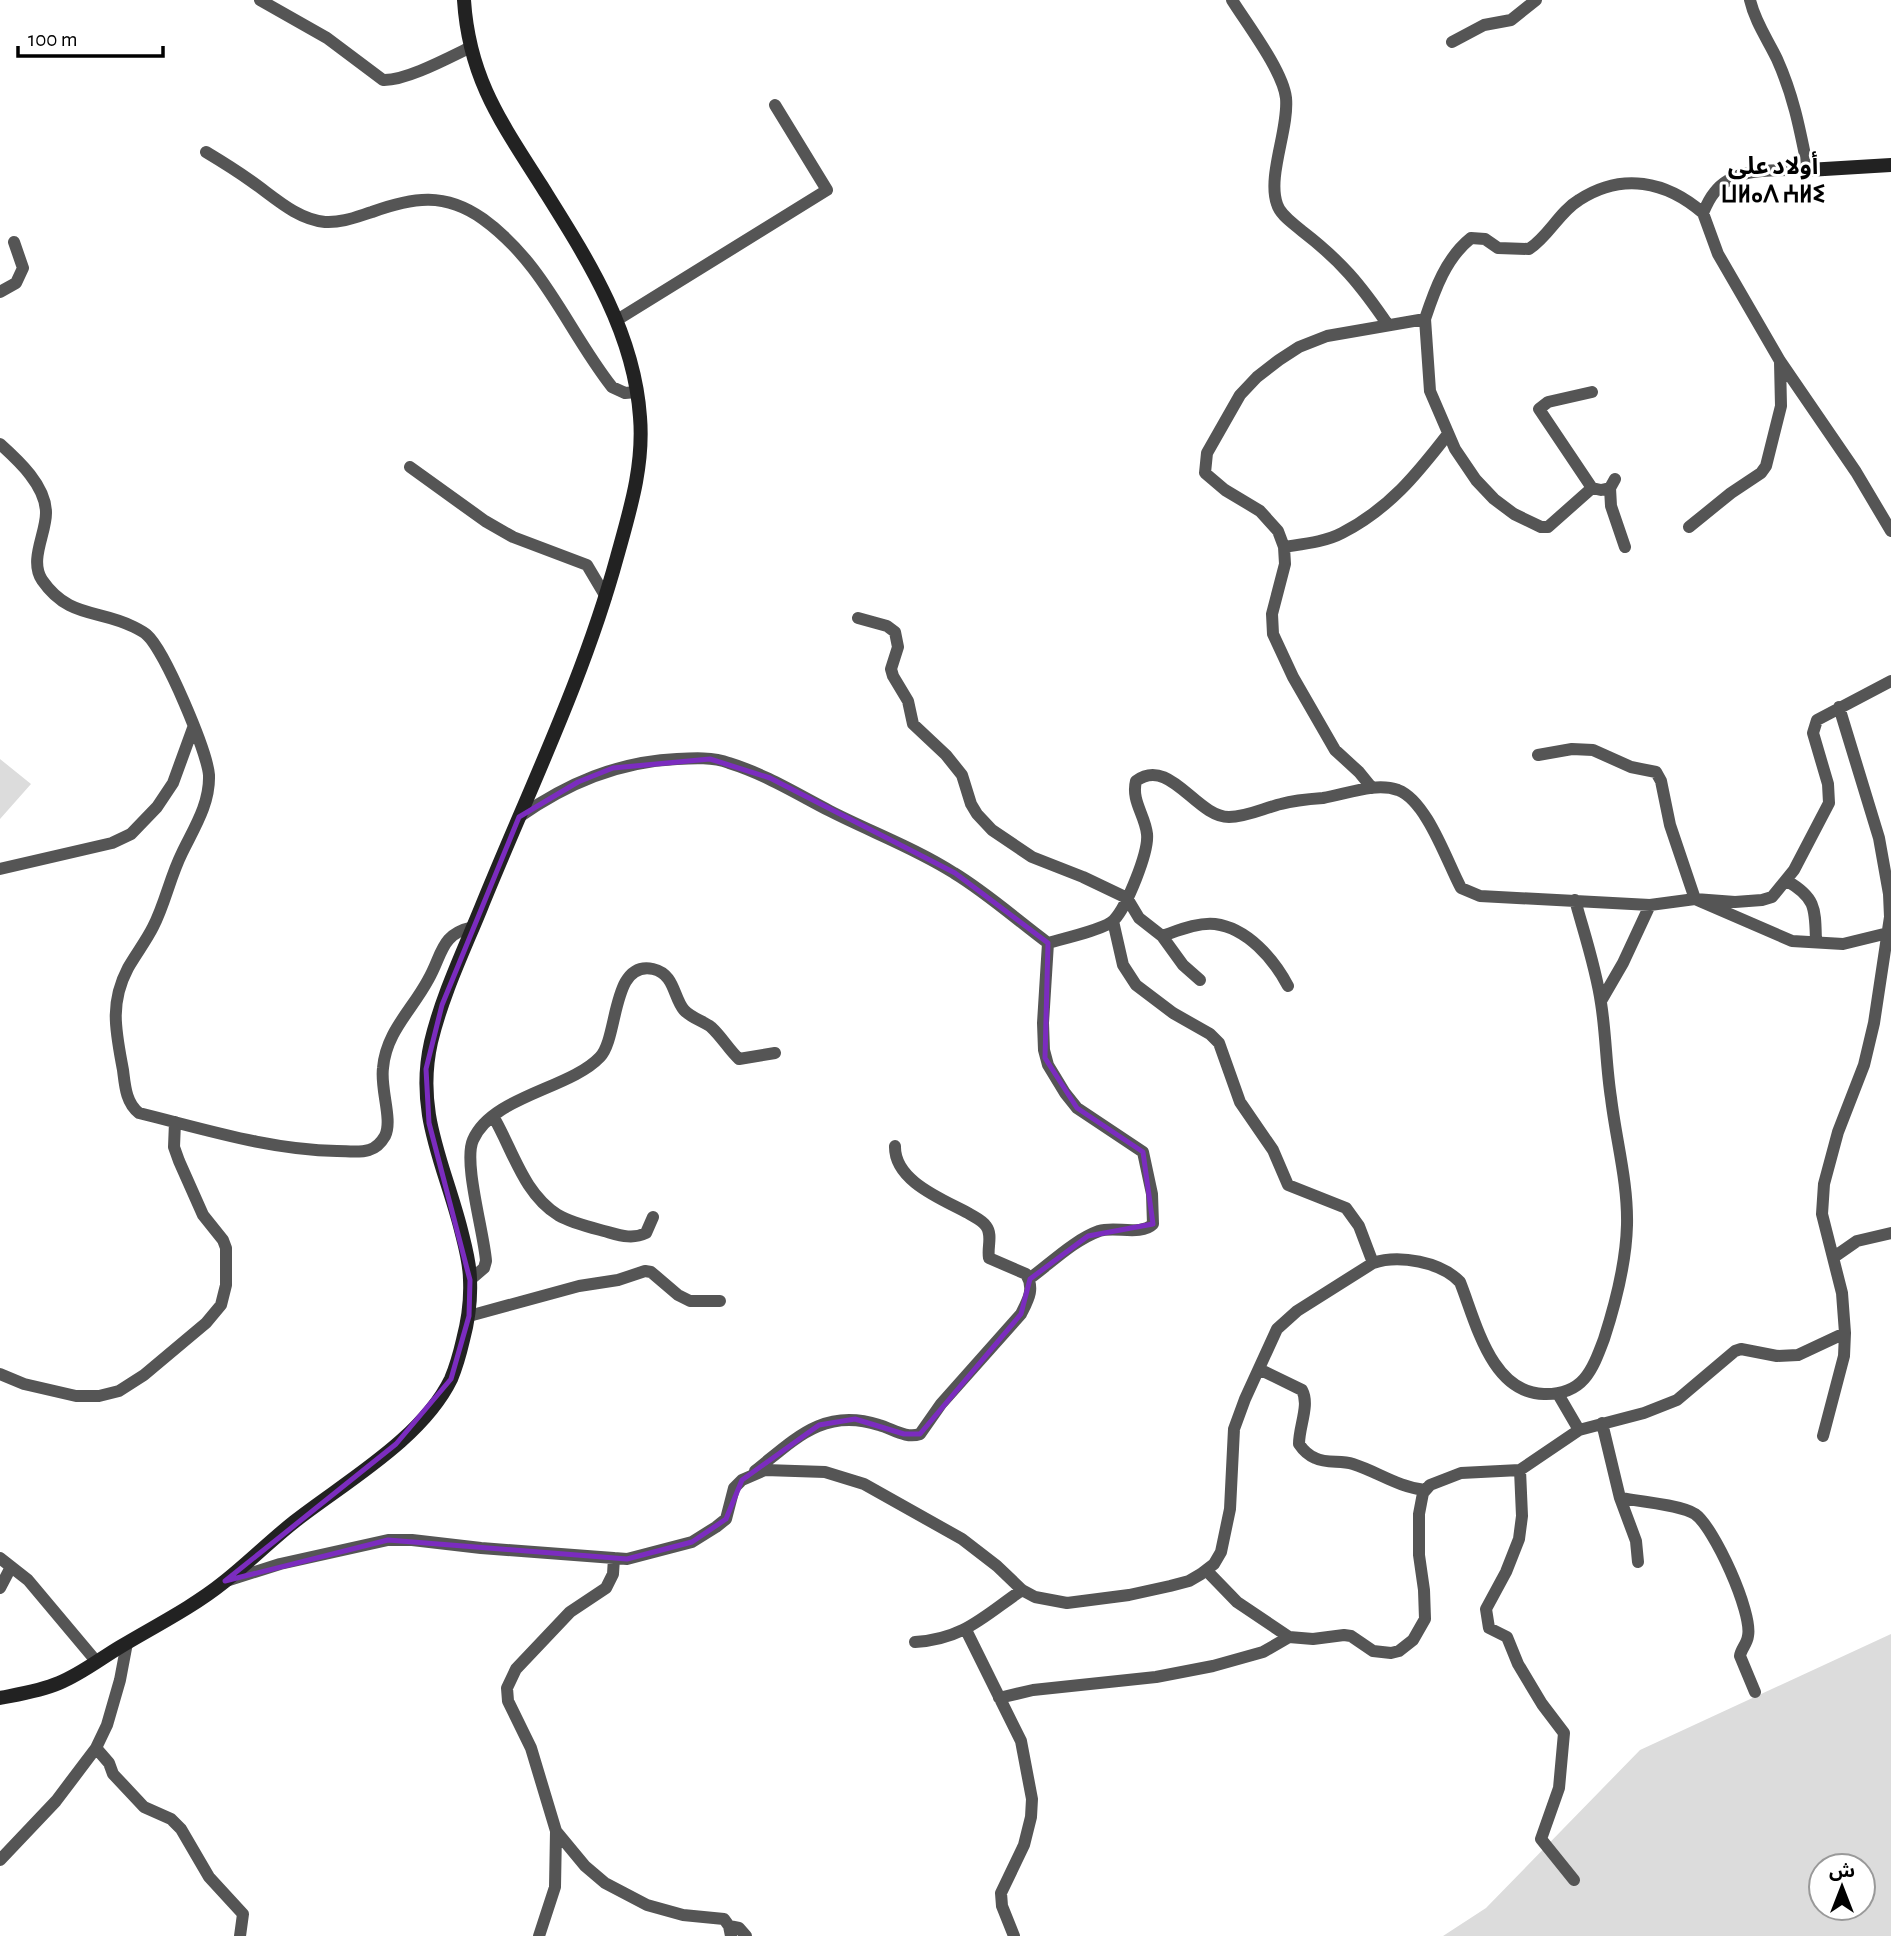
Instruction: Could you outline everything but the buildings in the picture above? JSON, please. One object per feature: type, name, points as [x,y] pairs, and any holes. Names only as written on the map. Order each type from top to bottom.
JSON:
[{"type":"street","points":[[260,0],[327,38],[383,80],[392,80],[438,63],[471,47]]},
{"type":"street","points":[[0,1698],[61,1683],[225,1581],[294,1522],[396,1444],[437,1401],[451,1379],[469,1316],[470,1280],[457,1216],[429,1123],[425,1098],[426,1069],[432,1038],[442,1005],[544,760],[606,597],[637,482],[641,448],[640,413],[633,373],[617,320],[600,283],[492,107],[476,69],[464,0]]},
{"type":"street","points":[[1232,0],[1275,68],[1286,97],[1275,188],[1277,205],[1287,218],[1332,255],[1360,283],[1388,325]]},
{"type":"street","points":[[1452,43],[1484,25],[1511,20],[1536,0]]},
{"type":"street","points":[[1750,0],[1795,104],[1808,170]]},
{"type":"street","points":[[617,320],[827,190],[775,105]]},
{"type":"street","points":[[206,152],[252,181],[279,203],[300,215],[323,222],[342,221],[396,203],[421,198],[461,207],[483,219],[531,264],[612,387],[625,393],[636,392]]},
{"type":"street","points":[[1703,213],[1714,192],[1724,182],[1738,175],[1891,165]]},
{"type":"street","points":[[1592,488],[1551,525],[1541,527],[1514,514],[1494,499],[1476,480],[1455,449],[1430,391],[1425,319],[1441,276],[1457,252],[1471,238],[1485,239],[1498,248],[1529,248],[1548,232],[1577,200],[1626,183],[1662,187],[1685,198],[1703,213],[1718,254],[1780,361],[1856,472],[1891,531]]},
{"type":"street","points":[[0,292],[16,283],[23,268],[14,242]]},
{"type":"street","points":[[1372,788],[1335,750],[1293,677],[1273,634],[1271,623],[1285,564],[1284,547],[1278,531],[1260,511],[1209,478],[1204,467],[1208,453],[1240,395],[1257,377],[1299,346],[1327,336],[1425,319]]},
{"type":"street","points":[[1689,527],[1766,467],[1781,405],[1780,361]]},
{"type":"street","points":[[1592,391],[1548,402],[1539,409],[1592,488],[1601,490],[1612,484],[1615,524],[1625,547]]},
{"type":"street","points":[[1284,547],[1312,543],[1341,534],[1366,518],[1405,488],[1448,434]]},
{"type":"street","points":[[0,444],[35,482],[45,503],[46,514],[38,553],[41,578],[62,600],[80,611],[131,626],[148,636],[176,686],[203,748],[209,772],[209,791],[202,813],[180,856],[155,924],[119,988],[114,1014],[129,1102],[139,1113],[276,1146],[315,1151],[368,1151],[376,1147],[386,1133],[388,1120],[382,1089],[383,1069],[391,1036],[428,981],[447,939],[459,930],[473,927]]},
{"type":"street","points":[[410,467],[503,531],[527,544],[587,565],[606,597]]},
{"type":"street","points":[[858,618],[887,626],[895,632],[898,647],[891,669],[892,676],[908,701],[913,724],[946,755],[962,775],[971,804],[992,830],[1032,858],[1083,877],[1127,898],[1139,918],[1161,936],[1183,965],[1200,980]]},
{"type":"street","points":[[1373,1263],[1359,1227],[1346,1208],[1288,1185],[1273,1150],[1240,1102],[1220,1043],[1136,985],[1123,965],[1114,922],[1127,898],[1147,842],[1146,829],[1134,792],[1136,781],[1141,777],[1156,775],[1165,778],[1217,815],[1230,817],[1301,799],[1323,798],[1372,788],[1397,790],[1415,803],[1424,814],[1461,888],[1480,896],[1650,905],[1695,899],[1735,902],[1762,900],[1772,897],[1787,881],[1829,803],[1828,784],[1813,733],[1817,720],[1891,681]]},
{"type":"street","points":[[1823,1436],[1844,1356],[1846,1333],[1842,1293],[1822,1214],[1824,1184],[1838,1132],[1864,1065],[1874,1023],[1881,962],[1888,933],[1889,894],[1879,838],[1839,707]]},
{"type":"street","points":[[0,869],[113,844],[131,834],[149,816],[173,783],[193,728]]},
{"type":"street","points":[[1538,755],[1572,749],[1593,750],[1631,766],[1656,772],[1661,780],[1670,825],[1695,899],[1782,938],[1802,943],[1843,944],[1888,933]]},
{"type":"street","points":[[519,817],[547,798],[613,768],[665,760],[710,759],[727,762],[770,778],[955,873],[1048,943]]},
{"type":"street","points":[[1787,881],[1805,892],[1813,902],[1816,942]]},
{"type":"street","points":[[752,1474],[765,1470],[825,1472],[864,1484],[962,1539],[1022,1590],[1048,1601],[1067,1603],[1129,1595],[1189,1581],[1214,1564],[1225,1538],[1230,1509],[1234,1429],[1277,1329],[1286,1319],[1373,1263],[1402,1260],[1425,1264],[1453,1275],[1460,1282],[1492,1361],[1502,1375],[1523,1390],[1540,1394],[1569,1391],[1588,1376],[1612,1315],[1620,1286],[1627,1225],[1626,1201],[1607,1074],[1601,1001],[1576,900]]},
{"type":"street","points":[[1601,1001],[1623,963],[1650,905]]},
{"type":"street","points":[[1048,943],[1114,922]]},
{"type":"street","points":[[1161,936],[1210,924],[1223,926],[1241,934],[1271,958],[1288,986]]},
{"type":"street","points":[[1029,1279],[1088,1236],[1103,1230],[1147,1228],[1153,1224],[1150,1183],[1143,1152],[1077,1108],[1045,1058],[1043,1023],[1048,943]]},
{"type":"street","points":[[470,1280],[480,1273],[486,1261],[471,1166],[472,1141],[493,1116],[517,1101],[589,1067],[598,1059],[607,1046],[623,985],[632,975],[654,969],[669,979],[685,1010],[712,1028],[739,1059],[775,1053]]},
{"type":"street","points":[[493,1116],[530,1187],[545,1205],[559,1215],[596,1229],[630,1237],[646,1233],[653,1217]]},
{"type":"street","points":[[0,1374],[24,1384],[76,1396],[99,1396],[119,1391],[144,1375],[206,1323],[220,1305],[226,1285],[226,1248],[223,1240],[203,1215],[179,1161],[174,1147],[175,1122]]},
{"type":"street","points":[[225,1581],[279,1564],[388,1540],[627,1559],[692,1542],[716,1528],[726,1519],[734,1488],[742,1480],[802,1434],[819,1425],[839,1419],[873,1423],[904,1434],[920,1434],[941,1404],[1021,1314],[1031,1292],[1029,1279],[1022,1271],[989,1258],[990,1235],[985,1224],[929,1193],[897,1163],[895,1146]]},
{"type":"street","points":[[1834,1257],[1857,1241],[1891,1233]]},
{"type":"street","points":[[469,1316],[645,1271],[652,1272],[678,1295],[690,1301],[720,1301]]},
{"type":"street","points":[[1206,1570],[1237,1602],[1289,1637],[1313,1639],[1351,1636],[1373,1651],[1380,1653],[1399,1650],[1413,1640],[1425,1619],[1419,1555],[1419,1514],[1425,1490],[1430,1485],[1461,1473],[1520,1470],[1579,1430],[1644,1413],[1677,1400],[1735,1351],[1741,1349],[1777,1356],[1798,1355],[1846,1333]]},
{"type":"street","points":[[1259,1369],[1302,1390],[1305,1401],[1299,1444],[1307,1454],[1325,1462],[1353,1464],[1403,1486],[1425,1490]]},
{"type":"street","points":[[1558,1394],[1579,1430]]},
{"type":"street","points":[[1602,1423],[1620,1498],[1636,1541],[1638,1562]]},
{"type":"street","points":[[1520,1470],[1522,1529],[1510,1563],[1487,1605],[1489,1626],[1491,1630],[1503,1634],[1509,1640],[1525,1677],[1564,1732],[1559,1788],[1541,1839],[1574,1880]]},
{"type":"street","points":[[1620,1498],[1683,1510],[1696,1515],[1703,1522],[1732,1574],[1743,1604],[1748,1637],[1740,1656],[1755,1692]]},
{"type":"street","points":[[0,1558],[29,1580],[96,1661]]},
{"type":"street","points":[[539,1936],[555,1887],[556,1831],[531,1748],[508,1701],[508,1688],[516,1669],[543,1639],[570,1612],[606,1588],[613,1574],[614,1558]]},
{"type":"street","points":[[0,1588],[11,1567]]},
{"type":"street","points":[[915,1642],[932,1641],[966,1630],[1022,1590]]},
{"type":"street","points":[[966,1630],[1021,1741],[1032,1808],[1024,1845],[1001,1893],[1002,1906],[1014,1936]]},
{"type":"street","points":[[999,1698],[1026,1691],[1156,1677],[1213,1667],[1263,1653],[1289,1637]]},
{"type":"street","points":[[0,1860],[56,1801],[96,1748],[107,1724],[120,1680],[127,1643]]},
{"type":"street","points":[[96,1748],[113,1773],[145,1807],[171,1819],[181,1829],[209,1877],[243,1914],[240,1936]]},
{"type":"street","points":[[556,1831],[585,1866],[605,1883],[626,1895],[667,1912],[723,1919],[730,1931],[739,1928],[746,1936]]},
{"type":"highlighted area","points":[[710,759],[770,778],[955,873],[1048,943],[1045,1058],[1077,1108],[1143,1152],[1153,1224],[1088,1236],[1030,1279],[1021,1314],[920,1434],[904,1434],[855,1419],[819,1425],[742,1480],[726,1519],[692,1542],[627,1559],[388,1540],[225,1581],[396,1444],[451,1379],[469,1316],[470,1280],[429,1123],[426,1069],[442,1005],[519,817],[578,782],[613,768]]},
{"type":"shaded area","points":[[0,759],[31,784],[0,819]]},
{"type":"shaded area","points":[[1891,1634],[1891,1936],[1443,1936],[1486,1908],[1640,1750]]},
{"type":"district","name":"أولاد علي ⵡⵍⴰⴷ ⵄⵍⵉ","points":[[1773,180]]}]
